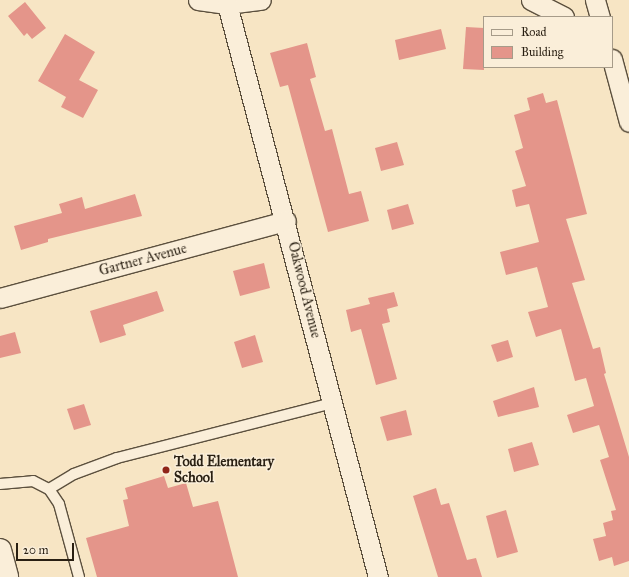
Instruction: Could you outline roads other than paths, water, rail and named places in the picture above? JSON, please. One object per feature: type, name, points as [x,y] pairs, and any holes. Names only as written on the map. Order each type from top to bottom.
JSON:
[{"type":"street","points":[[198,0],[227,4],[261,0]]},
{"type":"street","points":[[531,0],[562,16]]},
{"type":"street","points":[[595,0],[600,16]]},
{"type":"street","name":"Oakwood Avenue","points":[[227,4],[286,221],[378,577]]},
{"type":"street","points":[[613,63],[629,122]]},
{"type":"street","name":"Gartner Avenue","points":[[0,298],[286,221]]},
{"type":"street","points":[[0,550],[7,577]]},
{"type":"lane","points":[[49,489],[74,474],[117,458],[333,403]]},
{"type":"lane","points":[[0,484],[33,481],[49,489],[59,504],[79,577]]},
{"type":"place","name":"Todd Elementary School","points":[[166,470]]}]
